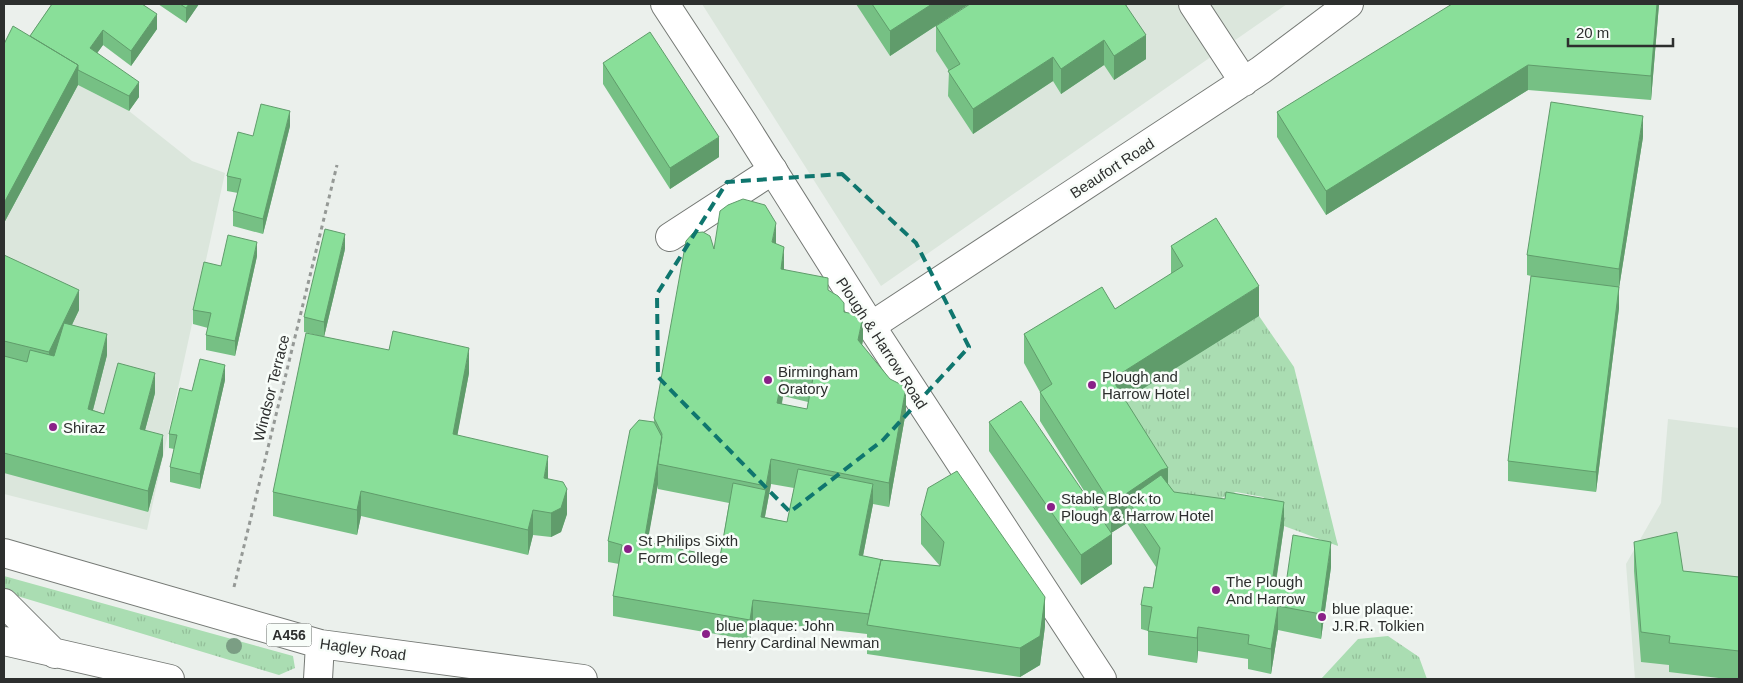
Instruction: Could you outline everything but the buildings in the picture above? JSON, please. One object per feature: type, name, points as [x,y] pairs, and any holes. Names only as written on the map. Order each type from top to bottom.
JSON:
[{"type":"main road","name":"Plough & Harrow Road","points":[[665,4],[773,170],[871,326],[1102,679]]},
{"type":"main road","points":[[1193,4],[1244,82]]},
{"type":"main road","name":"Beaufort Road","points":[[871,326],[1244,82],[1349,4]]},
{"type":"main road","points":[[670,237],[773,170]]},
{"type":"main road","name":"Hagley Road","points":[[4,553],[320,644],[583,679]]},
{"type":"main road","points":[[4,603],[55,654]]},
{"type":"main road","points":[[4,641],[170,679]]},
{"type":"main road","points":[[318,679],[320,644]]},
{"type":"path","name":"Windsor Terrace","points":[[227,617],[337,165]]},
{"type":"highlighted area","points":[[842,174],[916,243],[969,347],[883,440],[790,512],[658,377],[657,294],[727,182]]},
{"type":"shaded area","points":[[702,4],[1287,4],[881,286]]},
{"type":"shaded area","points":[[4,62],[78,85],[129,111],[192,161],[225,173],[147,530],[4,494]]},
{"type":"shaded area","points":[[1668,419],[1739,428],[1739,679],[1635,679],[1626,564],[1661,503]]},
{"type":"green space","points":[[1259,316],[1294,367],[1338,546],[1284,526],[1280,510],[1263,497],[1236,492],[1174,517],[1112,408]]},
{"type":"green space","points":[[4,576],[293,656],[295,668],[279,675],[4,592]]},
{"type":"green space","points":[[1388,636],[1419,657],[1427,679],[1321,679],[1358,639]]},
{"type":"place","name":"Birmingham Oratory","points":[[768,380]]},
{"type":"place","name":"Plough and Harrow Hotel","points":[[1092,385]]},
{"type":"place","name":"Shiraz","points":[[53,427]]},
{"type":"place","name":"Stable Block to Plough & Harrow Hotel","points":[[1051,507]]},
{"type":"place","name":"St Philips Sixth Form College","points":[[628,549]]},
{"type":"place","name":"The Plough And Harrow","points":[[1216,590]]},
{"type":"place","name":"blue plaque: J.R.R. Tolkien","points":[[1322,617]]},
{"type":"place","name":"blue plaque: John Henry Cardinal Newman","points":[[706,634]]}]
